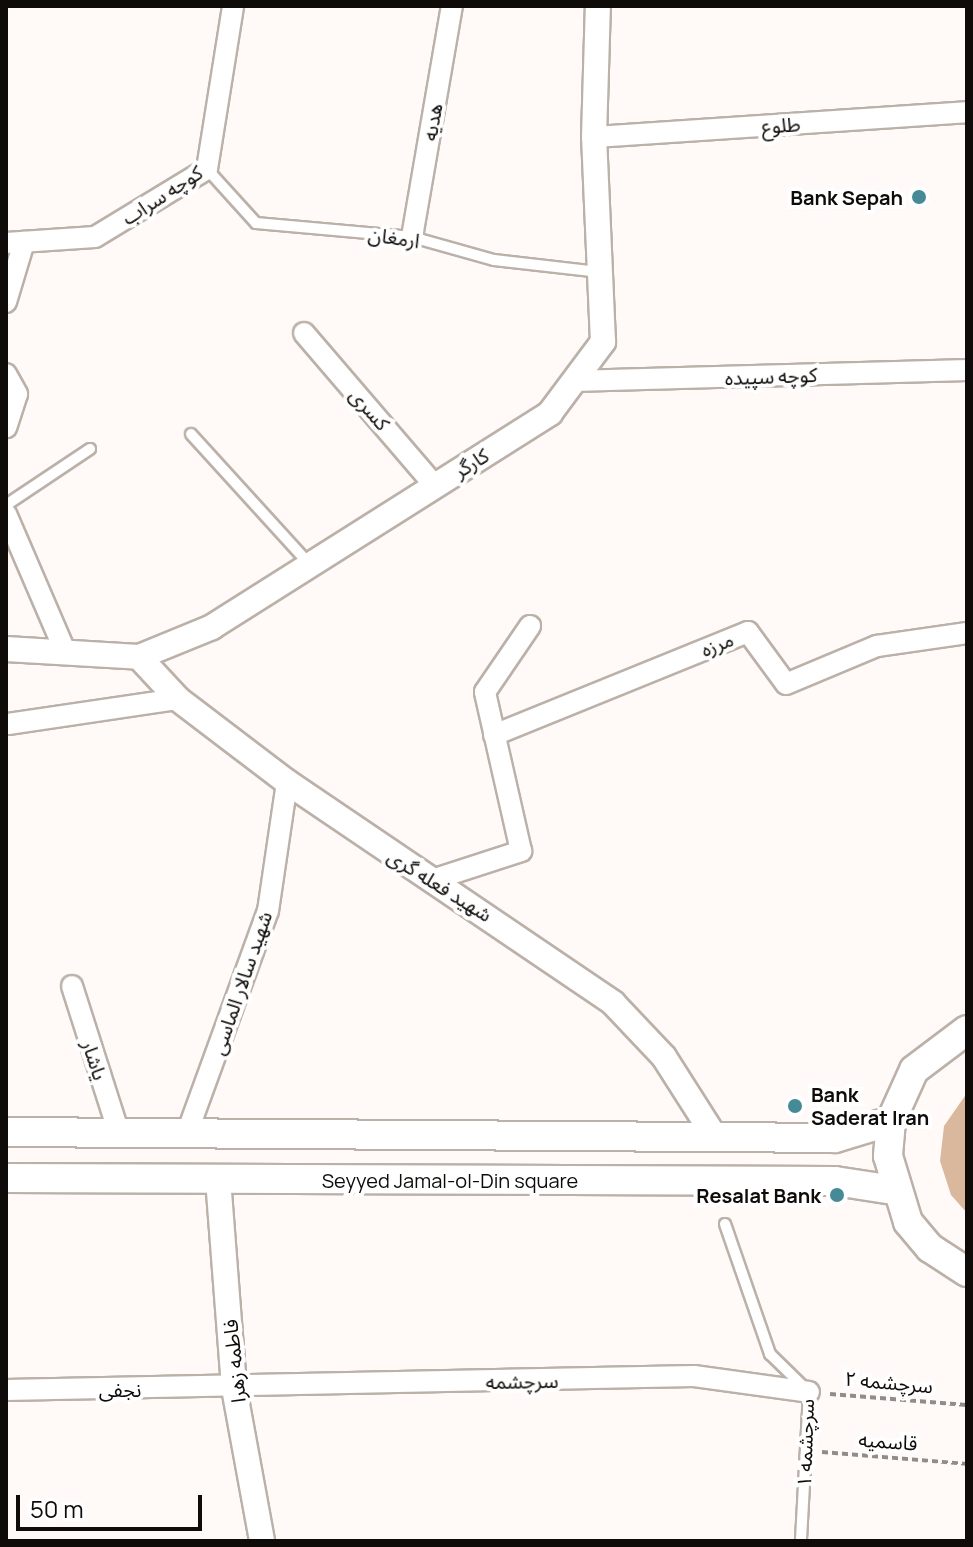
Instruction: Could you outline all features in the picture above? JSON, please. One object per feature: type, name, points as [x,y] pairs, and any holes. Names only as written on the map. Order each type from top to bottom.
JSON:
[{"type":"main road","points":[[967,1030],[914,1070],[891,1121],[888,1156],[894,1190],[930,1248],[967,1272]]},
{"type":"main road","points":[[6,1132],[835,1138],[891,1121]]},
{"type":"main road","name":"Seyyed Jamal-ol-Din square","points":[[6,1178],[835,1181],[894,1190]]},
{"type":"street","name":"کوچه سراب","points":[[15,243],[95,237],[207,169],[233,6]]},
{"type":"street","name":"هدیه","points":[[412,237],[452,6]]},
{"type":"street","name":"کارگر","points":[[6,649],[139,657],[212,627],[550,413],[603,342],[594,137],[598,6]]},
{"type":"street","name":"طلوع","points":[[594,137],[967,112]]},
{"type":"street","points":[[6,302],[15,243]]},
{"type":"street","name":"کسری","points":[[304,333],[435,486]]},
{"type":"street","name":"کوچه سپیده","points":[[574,381],[967,370]]},
{"type":"street","points":[[6,374],[17,394],[6,427]]},
{"type":"street","points":[[6,514],[66,653]]},
{"type":"street","points":[[432,880],[521,851],[485,692],[530,626]]},
{"type":"street","name":"مرزه","points":[[494,735],[748,632],[786,684],[877,646],[967,633]]},
{"type":"street","name":"شهید فعله گری","points":[[139,657],[178,699],[287,782],[613,1003],[664,1057],[715,1137]]},
{"type":"street","points":[[8,724],[178,699]]},
{"type":"street","name":"شهید سالار الماسی","points":[[187,1133],[268,911],[287,782]]},
{"type":"street","name":"یاشار","points":[[72,986],[119,1133]]},
{"type":"street","name":"فاطمه زهرا","points":[[218,1179],[234,1388],[262,1541]]},
{"type":"street","name":"سرچشمه","points":[[234,1388],[694,1376],[809,1392]]},
{"type":"street","name":"نجفی","points":[[6,1390],[234,1388]]},
{"type":"lane","name":"ارمغان","points":[[207,169],[256,223],[412,237],[494,260],[602,272]]},
{"type":"lane","points":[[191,434],[310,565]]},
{"type":"lane","points":[[6,505],[90,449]]},
{"type":"lane","name":"سرچشمه ۱","points":[[725,1224],[770,1354],[809,1392],[801,1541]]},
{"type":"path","name":"سرچشمه ۲","points":[[809,1392],[967,1405]]},
{"type":"path","name":"قاسمیه","points":[[806,1451],[967,1464]]},
{"type":"shaded area","points":[[967,1093],[967,1213],[951,1195],[940,1161],[944,1126]]},
{"type":"place","name":"Bank Sepah","points":[[919,197]]},
{"type":"place","name":"Bank Saderat Iran","points":[[795,1106]]},
{"type":"place","name":"Resalat Bank","points":[[837,1195]]}]
